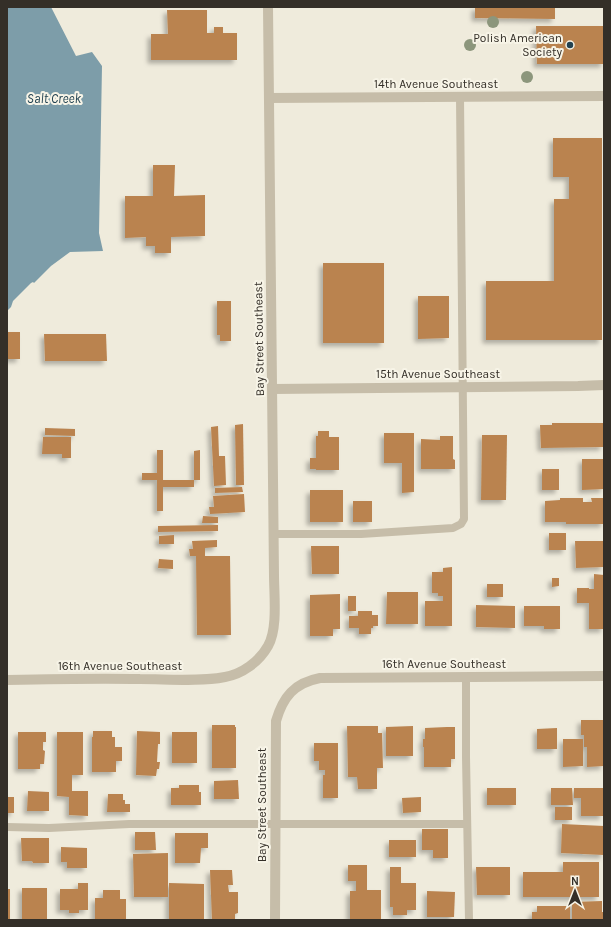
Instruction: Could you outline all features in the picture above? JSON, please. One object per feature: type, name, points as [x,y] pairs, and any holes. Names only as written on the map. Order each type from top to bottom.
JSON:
[{"type":"street","name":"Bay Street Southeast","points":[[253,664],[269,645],[273,630],[273,389],[268,7]]},
{"type":"street","name":"14th Avenue Southeast","points":[[269,98],[604,96]]},
{"type":"street","name":"15th Avenue Southeast","points":[[273,389],[604,385]]},
{"type":"street","name":"16th Avenue Southeast","points":[[7,680],[207,679],[225,677],[240,672],[253,664]]},
{"type":"street","name":"16th Avenue Southeast","points":[[288,694],[304,683],[320,678],[604,676]]},
{"type":"street","name":"Bay Street Southeast","points":[[275,920],[276,721],[284,700],[288,694]]},
{"type":"lane","points":[[274,534],[361,534],[452,528],[461,524],[464,519],[460,97]]},
{"type":"lane","points":[[466,677],[468,920]]},
{"type":"lane","points":[[7,827],[49,828],[129,824],[467,824]]},
{"type":"water","name":"Salt Creek","points":[[7,7],[51,7],[76,56],[92,52],[102,66],[99,233],[103,251],[70,252],[51,266],[34,283],[31,283],[13,301],[11,307],[7,311]]},
{"type":"building","points":[[475,7],[555,7],[555,19],[475,18]]},
{"type":"building","points":[[167,10],[207,10],[207,33],[214,33],[214,27],[223,27],[223,33],[237,33],[237,60],[151,60],[151,34],[168,34]]},
{"type":"building","name":"Polish American Society","points":[[536,26],[604,26],[604,64],[537,64]]},
{"type":"building","points":[[553,138],[602,138],[602,340],[486,340],[486,281],[554,281],[554,199],[569,199],[569,177],[553,177]]},
{"type":"building","points":[[153,165],[175,165],[174,196],[205,195],[205,236],[171,237],[171,253],[155,253],[155,246],[146,246],[146,237],[125,238],[125,196],[153,196]]},
{"type":"building","points":[[323,263],[384,263],[384,343],[323,343]]},
{"type":"building","points":[[418,296],[449,296],[449,338],[418,339]]},
{"type":"building","points":[[217,301],[231,301],[231,341],[220,341],[220,335],[217,335]]},
{"type":"building","points":[[7,332],[20,332],[20,359],[7,359]]},
{"type":"building","points":[[44,334],[106,334],[107,361],[45,361]]},
{"type":"building","points":[[552,423],[603,423],[603,447],[541,448],[540,425],[552,425]]},
{"type":"building","points":[[243,424],[244,485],[236,485],[235,425]]},
{"type":"building","points":[[218,426],[219,456],[225,456],[226,485],[214,486],[211,427]]},
{"type":"building","points":[[45,428],[75,429],[75,436],[45,435]]},
{"type":"building","points":[[318,431],[329,431],[329,437],[339,437],[339,470],[310,469],[310,458],[316,458],[316,436],[318,436]]},
{"type":"building","points":[[384,433],[414,433],[414,492],[402,493],[402,463],[384,463]]},
{"type":"building","points":[[482,435],[507,435],[506,500],[481,500]]},
{"type":"building","points":[[440,436],[453,436],[453,459],[455,460],[455,469],[421,469],[421,439],[440,440]]},
{"type":"building","points":[[43,437],[71,437],[71,458],[62,458],[62,454],[42,454]]},
{"type":"building","points":[[157,450],[163,450],[163,480],[194,480],[194,487],[163,487],[163,511],[157,511],[157,480],[142,480],[142,473],[157,473]]},
{"type":"building","points":[[200,450],[200,480],[194,480],[194,451]]},
{"type":"building","points":[[582,459],[604,459],[604,489],[582,490]]},
{"type":"building","points":[[542,469],[559,469],[559,490],[542,490]]},
{"type":"building","points":[[242,487],[243,492],[215,493],[215,488]]},
{"type":"building","points":[[310,490],[343,490],[343,522],[310,522]]},
{"type":"building","points":[[244,494],[245,512],[210,514],[209,507],[214,507],[213,496]]},
{"type":"building","points":[[560,498],[583,498],[583,502],[592,502],[591,498],[604,498],[604,524],[566,524],[566,522],[545,522],[545,501],[560,500]]},
{"type":"building","points":[[353,501],[372,501],[372,522],[353,522]]},
{"type":"building","points":[[203,516],[218,517],[218,523],[202,523]]},
{"type":"building","points":[[218,525],[218,531],[158,532],[158,526]]},
{"type":"building","points":[[549,533],[566,533],[566,550],[549,550]]},
{"type":"building","points":[[174,535],[174,544],[159,544],[159,536]]},
{"type":"building","points":[[217,540],[217,547],[205,548],[205,556],[230,556],[231,635],[197,635],[196,556],[190,556],[189,549],[193,549],[192,541]]},
{"type":"building","points":[[575,541],[604,541],[604,567],[576,568]]},
{"type":"building","points":[[311,546],[339,546],[339,574],[312,574]]},
{"type":"building","points":[[159,559],[173,560],[173,569],[158,568]]},
{"type":"building","points":[[452,567],[452,626],[425,626],[425,601],[443,601],[443,596],[438,596],[438,593],[432,593],[432,572],[443,572],[443,568]]},
{"type":"building","points":[[594,574],[604,575],[604,629],[589,629],[589,603],[577,603],[577,588],[594,589]]},
{"type":"building","points":[[552,578],[559,578],[559,586],[552,587]]},
{"type":"building","points":[[487,584],[503,584],[503,597],[487,597]]},
{"type":"building","points":[[387,592],[418,592],[418,624],[386,624]]},
{"type":"building","points":[[340,594],[340,629],[333,629],[333,636],[310,636],[310,595]]},
{"type":"building","points":[[348,596],[356,596],[356,611],[348,611]]},
{"type":"building","points":[[476,605],[515,606],[515,628],[476,627]]},
{"type":"building","points":[[524,606],[560,606],[560,629],[544,629],[544,626],[524,626]]},
{"type":"building","points":[[358,611],[372,611],[372,615],[378,615],[378,626],[373,626],[373,628],[371,628],[371,634],[359,634],[359,628],[349,628],[349,616],[358,616]]},
{"type":"building","points":[[581,720],[604,720],[604,766],[587,767],[587,747],[584,747],[584,735],[581,735]]},
{"type":"building","points":[[212,725],[235,725],[236,768],[212,768]]},
{"type":"building","points":[[347,726],[378,726],[378,733],[382,733],[383,768],[377,768],[377,789],[358,789],[357,777],[348,777]]},
{"type":"building","points":[[413,726],[413,756],[386,756],[386,727]]},
{"type":"building","points":[[455,727],[455,759],[451,759],[451,767],[424,767],[423,739],[425,739],[425,728]]},
{"type":"building","points":[[557,728],[557,749],[537,749],[537,729]]},
{"type":"building","points":[[93,731],[112,731],[112,737],[115,737],[115,747],[122,747],[122,761],[116,761],[116,772],[92,772]]},
{"type":"building","points":[[137,731],[160,732],[157,762],[160,762],[156,776],[136,775]]},
{"type":"building","points":[[18,732],[46,732],[46,742],[43,742],[43,750],[45,751],[44,764],[40,764],[40,769],[18,769]]},
{"type":"building","points":[[57,732],[83,732],[83,775],[72,775],[72,791],[88,791],[88,816],[69,815],[69,797],[57,796]]},
{"type":"building","points":[[172,732],[197,732],[197,763],[172,763]]},
{"type":"building","points":[[563,739],[583,739],[583,766],[563,767]]},
{"type":"building","points":[[314,743],[338,743],[338,798],[323,798],[323,775],[325,775],[325,770],[319,770],[319,761],[314,761]]},
{"type":"building","points":[[238,780],[239,799],[214,799],[214,781]]},
{"type":"building","points":[[179,785],[199,785],[199,792],[201,792],[201,805],[171,805],[171,788],[179,788]]},
{"type":"building","points":[[487,788],[516,788],[516,805],[487,805]]},
{"type":"building","points":[[551,788],[572,788],[573,805],[551,805]]},
{"type":"building","points":[[574,788],[604,788],[603,816],[581,816],[581,798],[574,798]]},
{"type":"building","points":[[28,791],[49,792],[49,811],[27,811]]},
{"type":"building","points":[[108,794],[123,794],[125,804],[130,804],[130,812],[107,812]]},
{"type":"building","points":[[7,797],[14,797],[14,813],[7,813]]},
{"type":"building","points":[[421,797],[421,812],[403,813],[402,798]]},
{"type":"building","points":[[555,807],[572,807],[572,820],[555,820]]},
{"type":"building","points":[[562,824],[604,826],[604,855],[561,853]]},
{"type":"building","points":[[422,829],[448,829],[448,858],[433,858],[433,850],[422,850]]},
{"type":"building","points":[[135,832],[155,832],[156,850],[135,850]]},
{"type":"building","points":[[175,833],[208,833],[208,848],[201,848],[200,863],[175,863]]},
{"type":"building","points":[[21,838],[49,838],[49,863],[22,861]]},
{"type":"building","points":[[389,840],[416,840],[416,857],[389,857]]},
{"type":"building","points":[[61,847],[87,848],[87,868],[67,868],[67,862],[61,862]]},
{"type":"building","points":[[168,853],[168,897],[134,897],[133,854]]},
{"type":"building","points":[[563,862],[599,862],[599,897],[523,897],[523,872],[563,872]]},
{"type":"building","points":[[348,865],[367,865],[367,890],[381,890],[381,919],[350,919],[350,891],[356,891],[356,881],[348,881]]},
{"type":"building","points":[[390,867],[401,867],[401,883],[416,883],[416,910],[407,910],[407,915],[393,915],[393,907],[390,907]]},
{"type":"building","points":[[476,867],[510,867],[510,895],[477,895]]},
{"type":"building","points":[[210,870],[232,870],[233,885],[228,885],[229,892],[238,892],[238,913],[235,914],[235,920],[212,920]]},
{"type":"building","points":[[78,883],[88,883],[88,910],[79,910],[79,913],[69,913],[69,910],[60,910],[60,889],[78,889]]},
{"type":"building","points":[[169,883],[204,884],[204,920],[169,920]]},
{"type":"building","points":[[22,888],[47,888],[47,920],[22,919]]},
{"type":"building","points":[[7,889],[10,889],[10,920],[7,920]]},
{"type":"building","points":[[103,890],[120,890],[120,899],[126,899],[126,920],[95,920],[95,898],[103,898]]},
{"type":"building","points":[[427,891],[455,892],[454,917],[427,917]]},
{"type":"building","points":[[602,901],[604,920],[572,920],[572,902]]},
{"type":"building","points":[[537,906],[570,906],[570,920],[532,920],[532,912],[537,912]]},
{"type":"place","name":"Polish American Society","points":[[570,45]]}]
